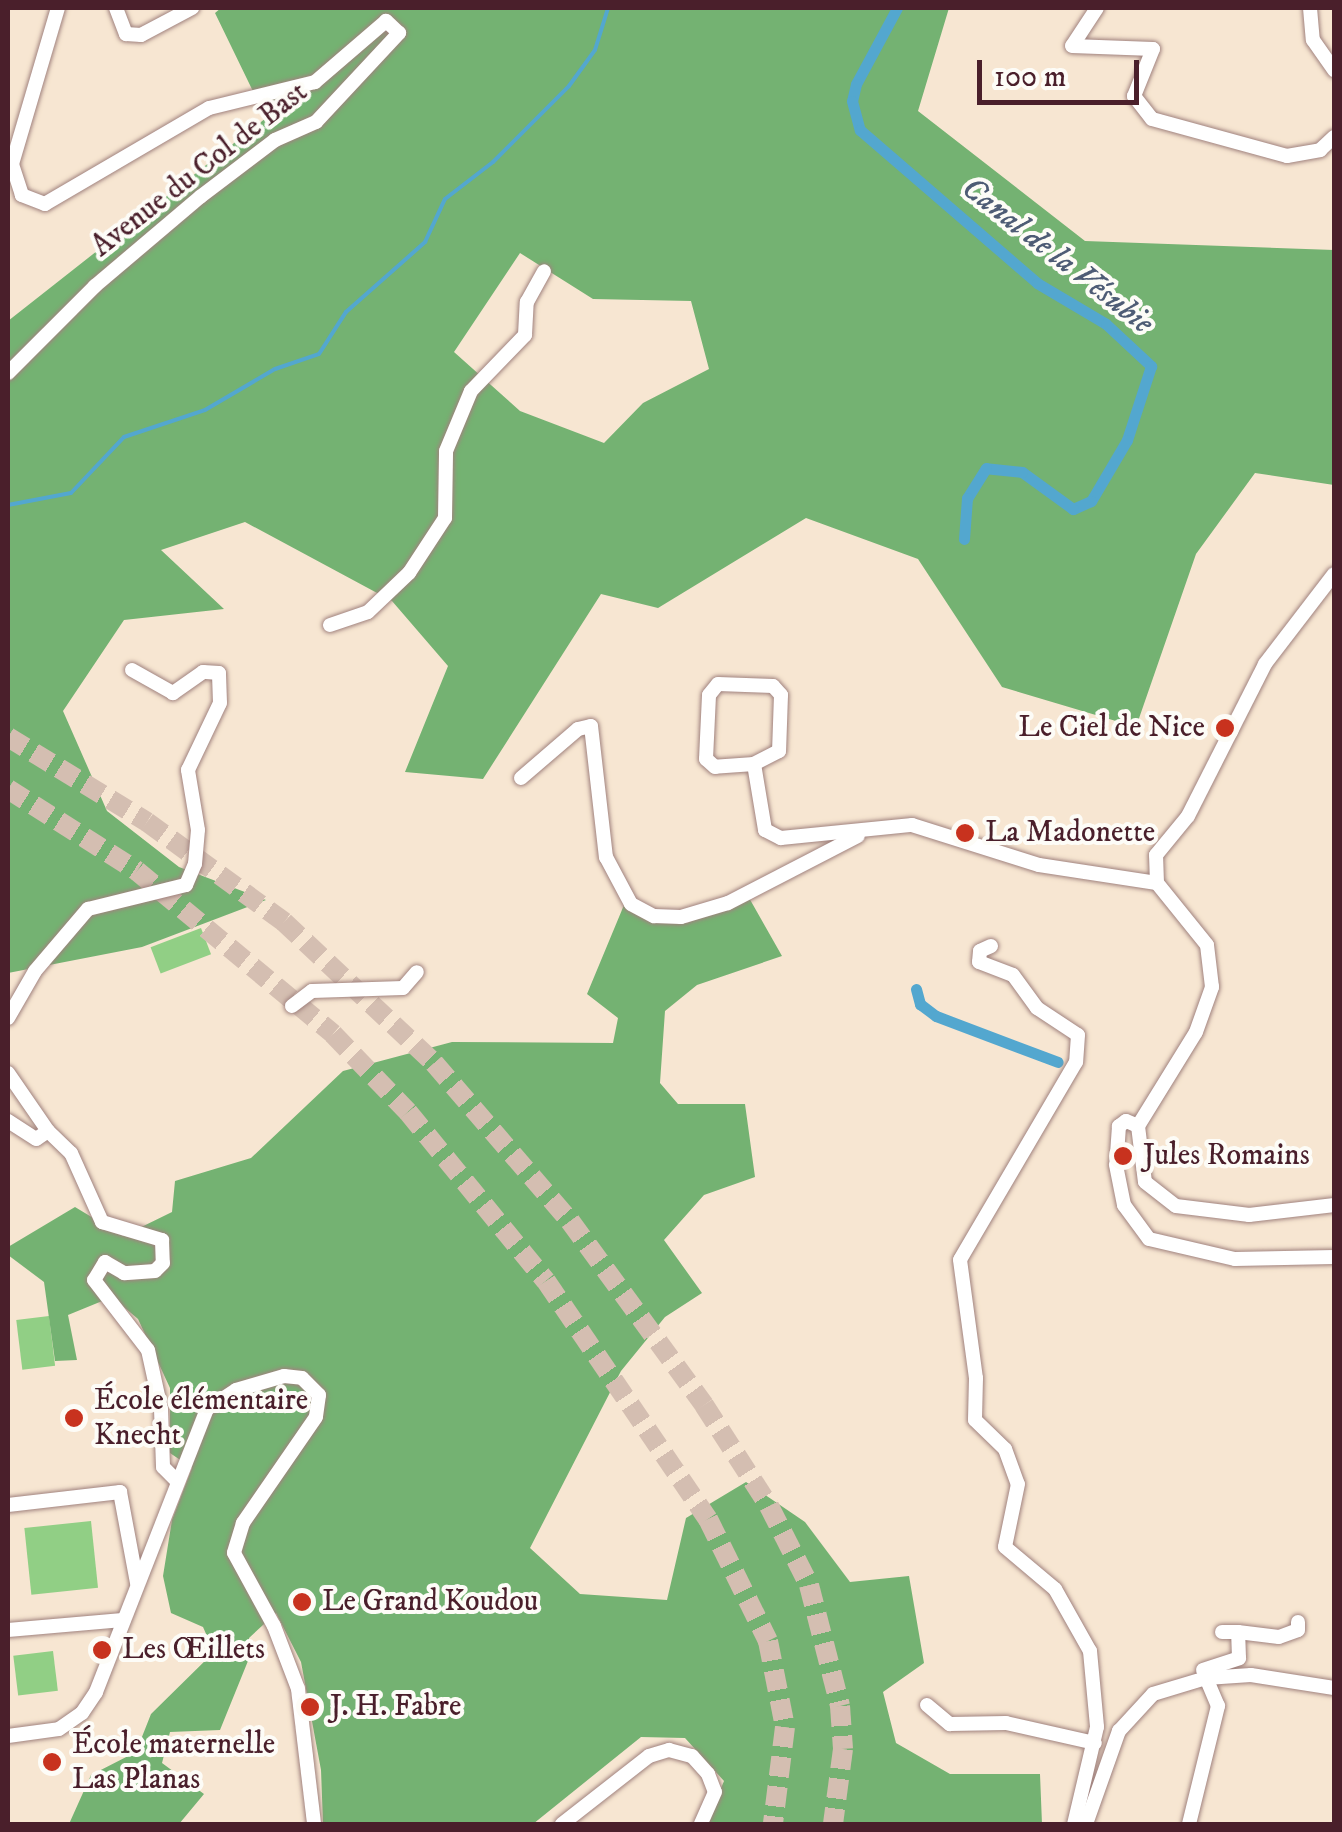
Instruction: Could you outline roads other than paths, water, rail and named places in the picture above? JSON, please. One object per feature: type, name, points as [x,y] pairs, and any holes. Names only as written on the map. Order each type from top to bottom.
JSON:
[{"type":"street","name":"Avenue du Col de Bast","points":[[8,374],[96,286],[200,197],[275,140],[316,122],[399,33],[386,21],[314,82],[209,108],[45,204],[22,195],[12,164],[58,8]]},
{"type":"street","points":[[116,8],[126,34],[141,36],[192,8]]},
{"type":"street","points":[[1097,8],[1072,46],[1154,49],[1134,96],[1140,112],[1152,119],[1288,156],[1320,150],[1334,137]]},
{"type":"street","points":[[1310,8],[1313,40],[1334,70]]},
{"type":"street","points":[[330,625],[368,612],[410,573],[446,518],[446,451],[471,391],[525,335],[527,302],[544,271]]},
{"type":"street","points":[[1334,574],[1265,664],[1188,816],[1156,855],[1158,883],[1201,932],[1212,987],[1204,1017],[1138,1126],[1144,1182],[1176,1206],[1248,1215],[1334,1205]]},
{"type":"street","points":[[8,1018],[35,971],[88,909],[186,885],[195,864],[198,830],[188,770],[220,703],[219,674],[203,672],[173,694],[132,670]]},
{"type":"street","points":[[718,684],[773,686],[781,695],[779,751],[754,764],[715,767],[706,759],[709,695],[718,684]]},
{"type":"street","points":[[521,778],[578,729],[591,726],[606,857],[631,904],[654,916],[681,917],[728,904],[871,830]]},
{"type":"street","points":[[754,764],[765,830],[782,838],[912,825],[1039,865],[1158,883]]},
{"type":"street","points":[[991,946],[980,951],[980,962],[1013,975],[1037,1008],[1078,1036],[1076,1062],[960,1260],[976,1378],[975,1420],[1014,1465],[1017,1493],[1005,1547],[1054,1588],[1086,1638],[1095,1743],[1074,1824]]},
{"type":"street","points":[[292,1006],[312,991],[403,988],[417,972]]},
{"type":"street","points":[[8,1073],[48,1131],[71,1153],[102,1222],[162,1240],[163,1263],[155,1271],[124,1273],[105,1262],[94,1280],[148,1350],[161,1409],[163,1467],[176,1480]]},
{"type":"street","points":[[8,1121],[36,1139],[48,1131]]},
{"type":"street","points":[[1138,1126],[1126,1121],[1119,1126],[1116,1165],[1130,1218],[1150,1239],[1236,1258],[1334,1257]]},
{"type":"street","points":[[8,1736],[46,1735],[82,1713],[123,1620],[199,1420],[225,1395],[284,1376],[316,1388],[316,1417],[243,1522],[234,1553],[293,1674],[314,1824]]},
{"type":"street","points":[[8,1505],[120,1492],[137,1582]]},
{"type":"street","points":[[8,1630],[123,1620]]},
{"type":"street","points":[[1086,1824],[1126,1717],[1178,1675],[1231,1664],[1242,1651],[1230,1632],[1279,1637],[1298,1630],[1298,1622]]},
{"type":"street","points":[[1164,1689],[1206,1678],[1251,1675],[1334,1688]]},
{"type":"street","points":[[1189,1824],[1218,1706],[1206,1678]]},
{"type":"street","points":[[927,1704],[950,1724],[1006,1723],[1095,1743]]},
{"type":"street","points":[[562,1824],[650,1756],[669,1750],[692,1756],[708,1774],[715,1792],[701,1824]]},
{"type":"waterway","points":[[8,505],[71,493],[124,437],[205,410],[275,369],[319,354],[346,312],[425,242],[445,199],[493,162],[569,86],[595,50],[608,8]]},
{"type":"waterway","name":"Canal de la Vésubie","points":[[897,8],[856,84],[852,101],[860,130],[1037,283],[1106,324],[1151,366],[1127,440],[1091,501],[1073,509],[1022,472],[986,468],[967,498],[964,539]]},
{"type":"waterway","name":"Canal de la Vésubie","points":[[916,989],[920,1004],[936,1016],[1058,1062]]},
{"type":"tunnel","points":[[8,737],[147,822],[284,922],[434,1063],[570,1221],[704,1405],[769,1506],[809,1585],[840,1706],[843,1749],[833,1824]]},
{"type":"tunnel","points":[[8,789],[137,871],[333,1034],[408,1112],[546,1281],[708,1519],[768,1641],[785,1727],[773,1824]]},
{"type":"place","name":"Le Ciel de Nice","points":[[1225,728]]},
{"type":"place","name":"La Madonette","points":[[965,833]]},
{"type":"place","name":"Jules Romains","points":[[1123,1156]]},
{"type":"place","name":"École élémentaire Knecht","points":[[74,1418]]},
{"type":"place","name":"Le Grand Koudou","points":[[302,1602]]},
{"type":"place","name":"Les Œillets","points":[[102,1650]]},
{"type":"place","name":"J. H. Fabre","points":[[310,1707]]},
{"type":"place","name":"École maternelle Las Planas","points":[[52,1762]]}]
